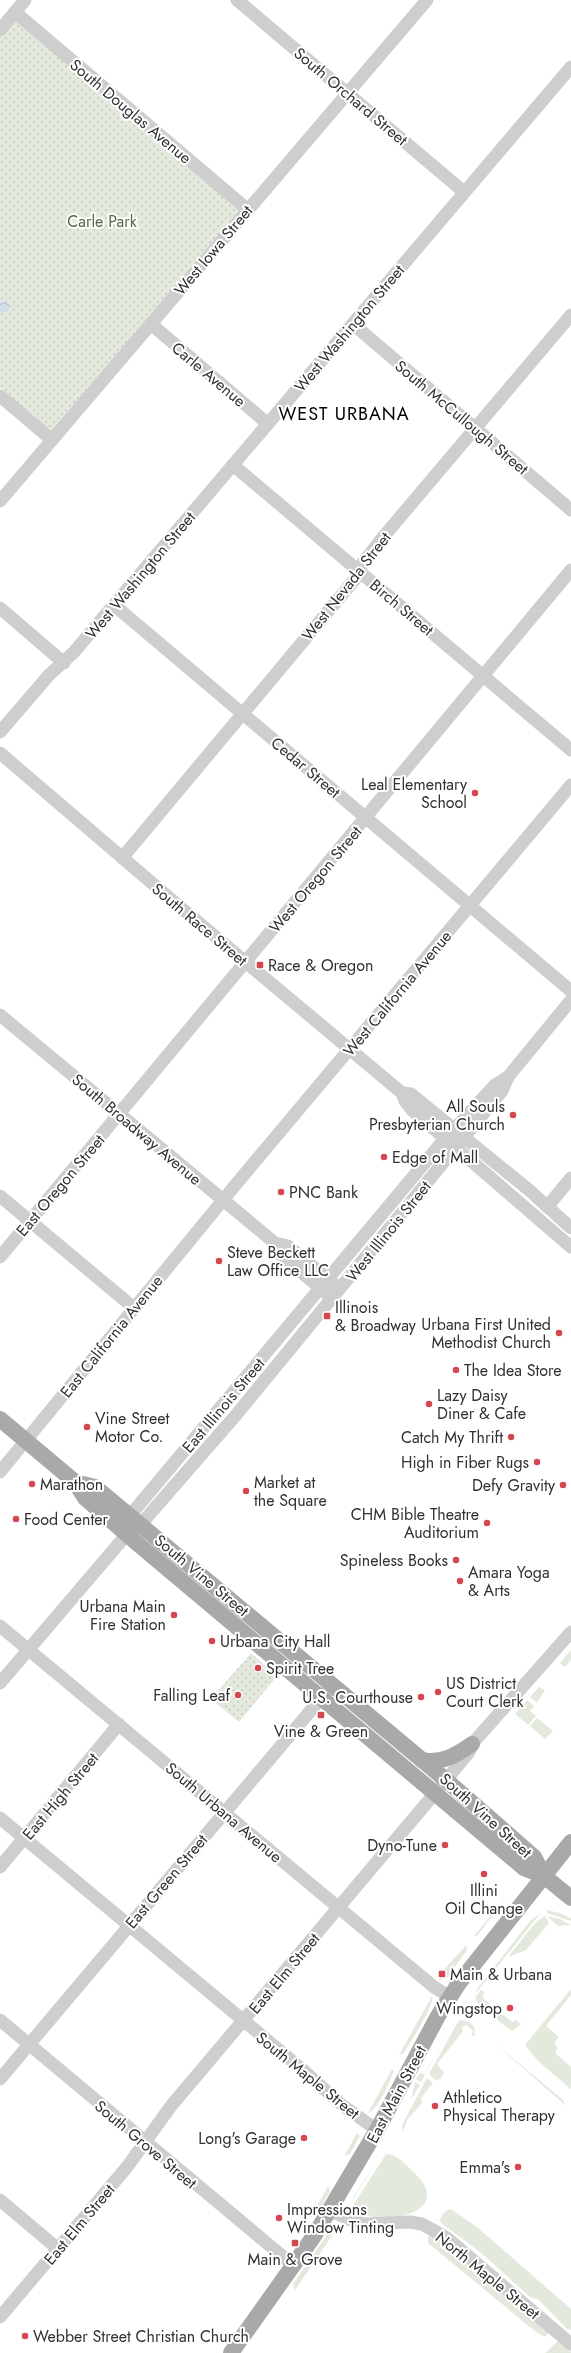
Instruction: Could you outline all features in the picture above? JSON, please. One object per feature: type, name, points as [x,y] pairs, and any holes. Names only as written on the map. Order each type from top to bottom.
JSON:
[{"type":"main road","name":"South Vine Street","points":[[0,1419],[75,1482],[85,1498],[185,1584],[436,1792],[524,1868],[544,1876]]},
{"type":"main road","name":"South Vine Street","points":[[75,1482],[95,1486],[333,1684],[534,1857],[544,1876]]},
{"type":"main road","points":[[185,1584],[196,1570]]},
{"type":"main road","points":[[266,1651],[277,1638]]},
{"type":"main road","points":[[422,1760],[434,1762],[448,1758],[472,1744]]},
{"type":"main road","name":"East Main Street","points":[[231,2353],[314,2236],[377,2130],[450,1997],[483,1951],[571,1842]]},
{"type":"main road","points":[[544,1876],[571,1898]]},
{"type":"street","points":[[0,30],[26,0]]},
{"type":"street","name":"South Orchard Street","points":[[237,0],[464,192]]},
{"type":"street","name":"West Iowa Street","points":[[0,501],[247,209],[427,0]]},
{"type":"street","name":"South Douglas Avenue","points":[[15,12],[247,209]]},
{"type":"street","name":"West Washington Street","points":[[0,732],[50,675],[64,663],[114,605],[571,67]]},
{"type":"street","name":"West Nevada Street","points":[[122,858],[356,578],[362,564],[384,536],[571,315]]},
{"type":"street","name":"Carle Avenue","points":[[151,324],[268,424]]},
{"type":"street","name":"South McCullough Street","points":[[353,324],[571,510]]},
{"type":"street","points":[[0,396],[52,440]]},
{"type":"street","name":"Birch Street","points":[[233,465],[571,750]]},
{"type":"street","name":"West Oregon Street","points":[[119,1114],[571,570]]},
{"type":"street","name":"Cedar Street","points":[[114,605],[571,991]]},
{"type":"street","points":[[0,608],[64,663]]},
{"type":"street","name":"South Race Street","points":[[0,753],[349,1050],[402,1093],[405,1101],[412,1110],[571,1247]]},
{"type":"street","name":"West California Avenue","points":[[223,1200],[571,785]]},
{"type":"street","name":"West Illinois Street","points":[[337,1294],[450,1144],[459,1133],[502,1091],[508,1077],[571,1000]]},
{"type":"street","name":"South Broadway Avenue","points":[[0,1015],[275,1243],[288,1246],[324,1284],[337,1294]]},
{"type":"street","name":"South Race Street","points":[[402,1093],[411,1094],[571,1228]]},
{"type":"street","name":"East Oregon Street","points":[[0,1257],[119,1114]]},
{"type":"street","name":"West Illinois Street","points":[[324,1284],[450,1144]]},
{"type":"street","points":[[547,1207],[571,1178]]},
{"type":"street","points":[[0,1196],[134,1308]]},
{"type":"street","name":"East California Avenue","points":[[0,1472],[223,1200]]},
{"type":"street","name":"East Illinois Street","points":[[0,1683],[127,1534],[167,1472],[324,1284]]},
{"type":"street","name":"East Illinois Street","points":[[136,1519],[177,1480],[236,1415],[337,1294]]},
{"type":"street","points":[[167,1472],[177,1480]]},
{"type":"street","name":"South Urbana Avenue","points":[[0,1626],[434,1987],[450,1997]]},
{"type":"street","name":"East Elm Street","points":[[0,2317],[127,2167],[171,2106],[446,1780],[469,1752],[472,1744],[571,1632]]},
{"type":"street","name":"East Green Street","points":[[0,2079],[223,1812],[333,1684]]},
{"type":"street","name":"East High Street","points":[[0,1867],[119,1724]]},
{"type":"street","name":"South Maple Street","points":[[0,1818],[243,2022],[303,2070],[342,2105],[377,2130]]},
{"type":"street","name":"South Grove Street","points":[[0,2020],[144,2142],[293,2265]]},
{"type":"street","points":[[0,2200],[58,2249]]},
{"type":"street","name":"North Maple Street","points":[[329,2210],[353,2221],[365,2224],[410,2222],[434,2229],[447,2238],[571,2344]]},
{"type":"green space","name":"Carle Park","points":[[15,12],[247,209],[52,433],[0,388],[0,30]]},
{"type":"green space","points":[[571,1650],[571,1660],[565,1667],[560,1663]]},
{"type":"green space","points":[[251,1653],[277,1676],[239,1722],[211,1699]]},
{"type":"green space","points":[[539,1687],[545,1690],[537,1703],[530,1697]]},
{"type":"green space","points":[[527,1700],[534,1706],[530,1711],[536,1716],[528,1725],[515,1714]]},
{"type":"green space","points":[[537,1718],[553,1731],[545,1739],[530,1726]]},
{"type":"green space","points":[[508,1895],[477,1936],[474,1936]]},
{"type":"green space","points":[[547,1910],[560,1913],[571,1918],[571,1921],[547,1913]]},
{"type":"green space","points":[[542,1912],[476,1993],[477,1989],[530,1921]]},
{"type":"green space","points":[[545,1916],[549,1923],[526,1950],[508,1957],[536,1922]]},
{"type":"green space","points":[[547,1916],[560,1919],[571,1925],[558,1926]]},
{"type":"green space","points":[[466,1945],[467,1950],[447,1978],[439,1980],[441,1973]]},
{"type":"green space","points":[[571,1989],[571,1995],[546,2026],[559,2037],[554,2043],[558,2048],[555,2053],[571,2067],[571,2089],[539,2062],[525,2045]]},
{"type":"green space","points":[[481,1990],[484,1992],[483,1998],[486,2001],[512,2022],[516,2020],[521,2024],[513,2031],[507,2028],[478,2003],[475,1998]]},
{"type":"green space","points":[[432,1996],[430,2007],[421,2025],[403,2054],[399,2055]]},
{"type":"green space","points":[[459,2020],[467,2021],[474,2026],[475,2035],[471,2037],[473,2031],[467,2025],[462,2027],[463,2031],[437,2064],[444,2073],[440,2079],[435,2080],[429,2074]]},
{"type":"green space","points":[[455,2021],[421,2082],[416,2079],[420,2073],[425,2074]]},
{"type":"green space","points":[[492,2041],[563,2100],[565,2105]]},
{"type":"green space","points":[[392,2069],[394,2071],[383,2095],[376,2107],[368,2113]]},
{"type":"green space","points":[[427,2078],[433,2083],[421,2098],[422,2103],[407,2120],[403,2132],[402,2125]]},
{"type":"green space","points":[[415,2082],[420,2085],[411,2100]]},
{"type":"green space","points":[[357,2133],[360,2136],[350,2154],[344,2156]]},
{"type":"green space","points":[[386,2154],[397,2157],[411,2170],[425,2186],[427,2198],[420,2208],[408,2214],[392,2218],[361,2214],[352,2207]]},
{"type":"green space","points":[[381,2155],[351,2203],[355,2195]]},
{"type":"green space","points":[[328,2186],[330,2191],[316,2216],[311,2217]]},
{"type":"green space","points":[[451,2209],[477,2227],[571,2309],[571,2330],[567,2329],[538,2299],[531,2298],[480,2252],[442,2224],[440,2220],[441,2216]]},
{"type":"green space","points":[[338,2227],[295,2290],[293,2284],[329,2232]]},
{"type":"green space","points":[[433,2234],[547,2331],[548,2334],[545,2337],[536,2332],[428,2243],[428,2237]]},
{"type":"green space","points":[[558,2341],[570,2349],[571,2353],[545,2353]]},
{"type":"water","points":[[2,302],[6,302],[8,303],[8,311],[2,312],[-1,309],[-1,305]]},
{"type":"place","name":"Leal Elementary School","points":[[475,793]]},
{"type":"place","name":"Race & Oregon","points":[[260,965]]},
{"type":"place","name":"All Souls Presbyterian Church","points":[[513,1115]]},
{"type":"place","name":"Edge of Mall","points":[[384,1157]]},
{"type":"place","name":"PNC Bank","points":[[281,1192]]},
{"type":"place","name":"Steve Beckett Law Office LLC","points":[[219,1261]]},
{"type":"place","name":"Illinois & Broadway","points":[[327,1316]]},
{"type":"place","name":"Urbana First United Methodist Church","points":[[559,1333]]},
{"type":"place","name":"The Idea Store","points":[[456,1370]]},
{"type":"place","name":"Lazy Daisy Diner & Cafe","points":[[429,1404]]},
{"type":"place","name":"Vine Street Motor Co.","points":[[87,1427]]},
{"type":"place","name":"Catch My Thrift","points":[[511,1437]]},
{"type":"place","name":"High in Fiber Rugs","points":[[537,1462]]},
{"type":"place","name":"Marathon","points":[[32,1484]]},
{"type":"place","name":"Defy Gravity","points":[[563,1485]]},
{"type":"place","name":"Market at the Square","points":[[246,1491]]},
{"type":"place","name":"Food Center","points":[[16,1519]]},
{"type":"place","name":"CHM Bible Theatre Auditorium","points":[[487,1523]]},
{"type":"place","name":"Spineless Books","points":[[456,1560]]},
{"type":"place","name":"Amara Yoga & Arts","points":[[460,1581]]},
{"type":"place","name":"Urbana Main Fire Station","points":[[174,1615]]},
{"type":"place","name":"Urbana City Hall","points":[[212,1641]]},
{"type":"place","name":"Spirit Tree","points":[[258,1668]]},
{"type":"place","name":"US District Court Clerk","points":[[438,1692]]},
{"type":"place","name":"Falling Leaf","points":[[238,1695]]},
{"type":"place","name":"U.S. Courthouse","points":[[421,1697]]},
{"type":"place","name":"Vine & Green","points":[[321,1715]]},
{"type":"place","name":"Dyno-Tune","points":[[445,1845]]},
{"type":"place","name":"Illini Oil Change","points":[[484,1874]]},
{"type":"place","name":"Main & Urbana","points":[[442,1974]]},
{"type":"place","name":"Wingstop","points":[[510,2008]]},
{"type":"place","name":"Athletico Physical Therapy","points":[[435,2106]]},
{"type":"place","name":"Long's Garage","points":[[304,2138]]},
{"type":"place","name":"Emma's","points":[[518,2167]]},
{"type":"place","name":"Impressions Window Tinting","points":[[279,2218]]},
{"type":"place","name":"Main & Grove","points":[[295,2243]]},
{"type":"place","name":"Webber Street Christian Church","points":[[25,2336]]},
{"type":"district","name":"WEST URBANA","points":[[344,414]]}]
